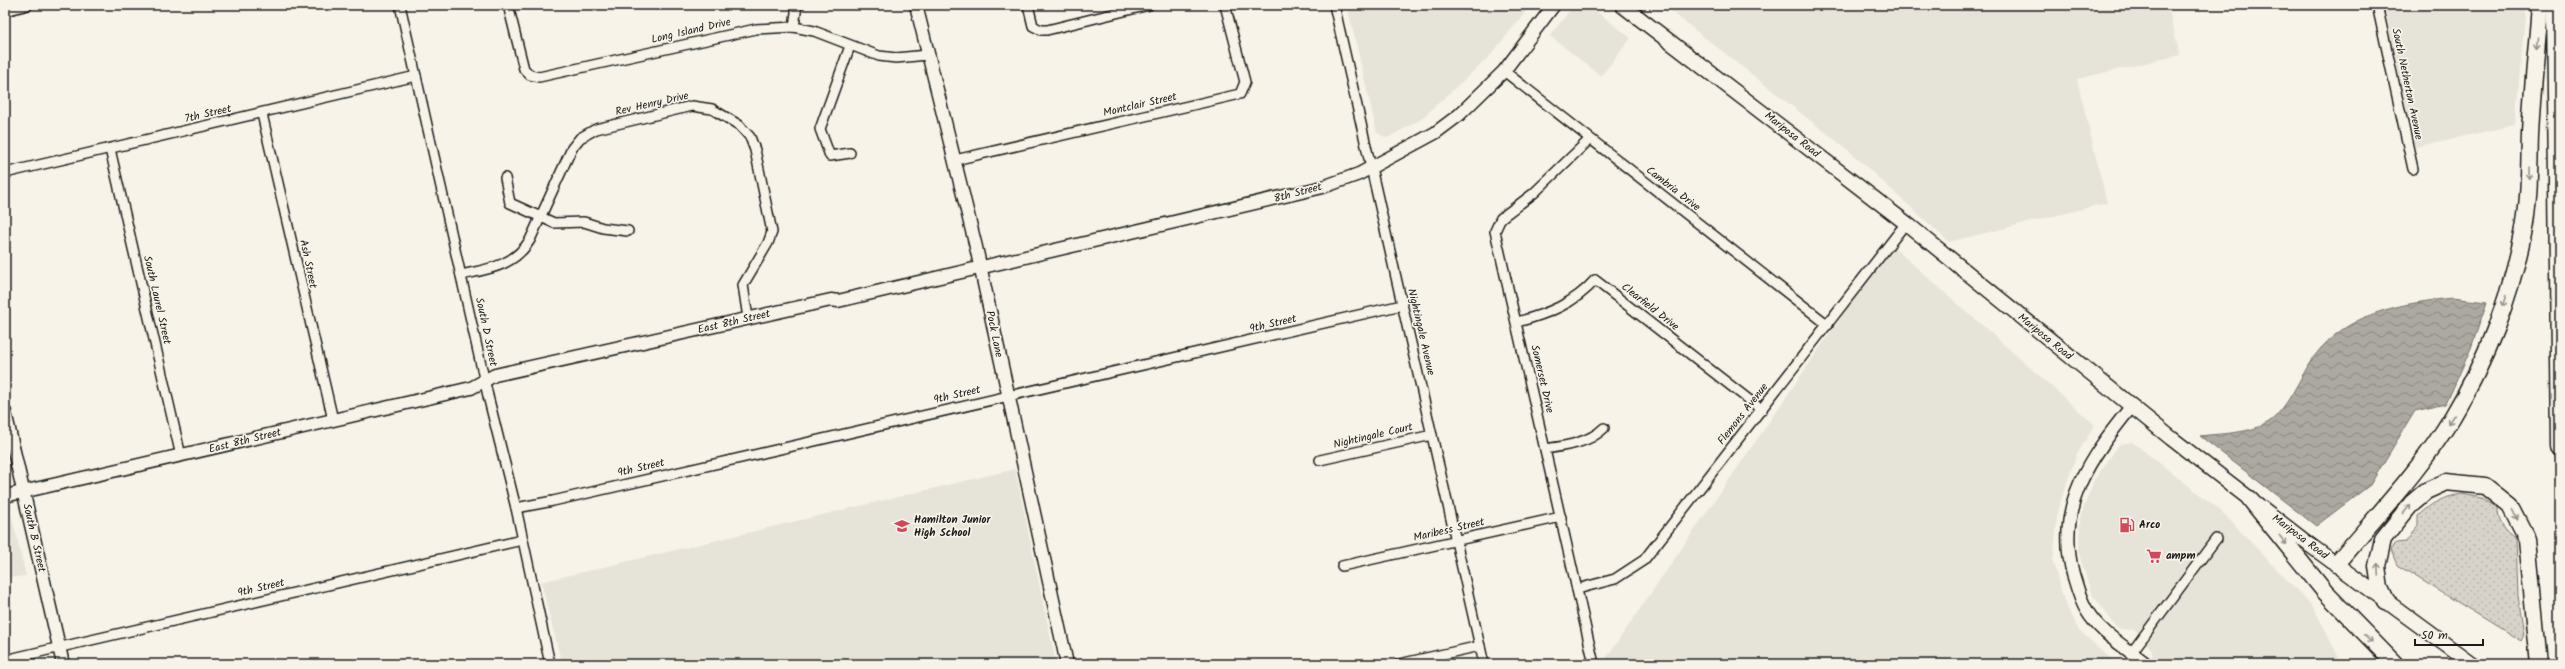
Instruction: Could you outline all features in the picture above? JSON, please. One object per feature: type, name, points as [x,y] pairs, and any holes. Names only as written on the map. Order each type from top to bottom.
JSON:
[{"type":"highway","points":[[2336,564],[2418,465],[2452,417],[2476,374],[2504,302],[2524,233],[2529,182],[2530,133],[2540,5]]},
{"type":"highway","points":[[2555,5],[2560,447]]},
{"type":"highway","points":[[2386,601],[2380,588],[2377,566],[2383,540],[2412,502],[2426,491],[2446,482],[2485,486],[2510,506],[2527,540],[2539,664]]},
{"type":"highway","points":[[2250,499],[2325,592],[2395,664]]},
{"type":"main road","name":"Mariposa Road","points":[[1622,5],[1906,223],[2132,407],[2250,499],[2472,664]]},
{"type":"street","points":[[5,10],[28,5]]},
{"type":"street","name":"South D Street","points":[[400,5],[461,275],[516,508],[550,664]]},
{"type":"street","name":"Long Island Drive","points":[[508,5],[521,62],[530,75],[549,76],[756,29],[794,27],[814,31],[879,56],[896,58],[927,55]]},
{"type":"street","points":[[794,27],[797,5]]},
{"type":"street","name":"Pock Lane","points":[[916,5],[980,268],[1066,664]]},
{"type":"street","points":[[1028,5],[1033,26],[1040,30],[1048,30],[1149,5]]},
{"type":"street","name":"Montclair Street","points":[[954,160],[1240,94],[1245,82],[1225,5]]},
{"type":"street","name":"Nightingale Avenue","points":[[1334,5],[1484,664]]},
{"type":"street","name":"8th Street","points":[[980,268],[1299,194],[1359,174],[1435,133],[1459,115],[1504,71],[1554,5]]},
{"type":"street","name":"South Netherton Avenue","points":[[2377,5],[2414,169]]},
{"type":"street","points":[[850,46],[820,129],[830,156],[850,153]]},
{"type":"street","name":"Cambria Drive","points":[[1504,71],[1828,325]]},
{"type":"street","name":"7th Street","points":[[5,173],[262,114],[416,76]]},
{"type":"street","name":"Rev Henry Drive","points":[[461,275],[495,268],[519,255],[530,240],[572,148],[586,133],[692,106],[712,109],[739,125],[750,137],[771,224],[768,243],[743,285],[748,318]]},
{"type":"street","name":"Ash Street","points":[[262,114],[333,420]]},
{"type":"street","name":"Somerset Drive","points":[[1590,139],[1534,193],[1501,218],[1496,226],[1496,236],[1517,322],[1594,664]]},
{"type":"street","name":"South Laurel Street","points":[[110,149],[181,456]]},
{"type":"street","points":[[505,178],[510,203],[540,218],[554,223],[584,222],[603,228],[628,231]]},
{"type":"street","name":"Flemons Avenue","points":[[1577,589],[1615,579],[1644,560],[1906,223]]},
{"type":"street","name":"East 8th Street","points":[[5,496],[464,390],[486,380],[748,318],[831,300],[838,301],[980,268]]},
{"type":"street","name":"Clearfield Drive","points":[[1517,322],[1552,312],[1566,305],[1595,280],[1762,410]]},
{"type":"street","name":"9th Street","points":[[516,508],[1402,305]]},
{"type":"street","points":[[2132,407],[2101,445],[2087,466],[2073,499],[2067,526],[2070,560],[2078,593],[2088,612],[2099,625],[2146,664]]},
{"type":"street","name":"South B Street","points":[[5,412],[63,664]]},
{"type":"street","points":[[1546,449],[1573,445],[1598,434],[1604,428]]},
{"type":"street","name":"Nightingale Court","points":[[1320,460],[1432,435]]},
{"type":"street","name":"Maribess Street","points":[[1342,566],[1560,517]]},
{"type":"street","points":[[2132,652],[2216,539]]},
{"type":"street","name":"9th Street","points":[[5,660],[522,540]]},
{"type":"street","points":[[1399,664],[1480,646]]},
{"type":"shaded area","points":[[1347,5],[1531,5],[1490,56],[1420,120],[1387,138],[1377,133]]},
{"type":"shaded area","points":[[1574,5],[1588,5],[1631,38],[1601,76],[1550,36]]},
{"type":"shaded area","points":[[1663,5],[2173,5],[2168,7],[2180,55],[2077,79],[2107,203],[1949,242],[1848,150]]},
{"type":"shaded area","points":[[2384,5],[2526,5],[2515,125],[2415,147]]},
{"type":"shaded area","points":[[1891,245],[2095,425],[2077,454],[2058,508],[2053,563],[2065,604],[2081,632],[2117,664],[1602,664]]},
{"type":"shaded area","points":[[2132,442],[2220,510],[2314,608],[2342,664],[2158,664],[2152,659],[2152,650],[2135,630],[2118,629],[2091,593],[2079,554],[2080,518],[2094,480],[2119,445]]},
{"type":"shaded area","name":"Hamilton Junior High School","points":[[1015,469],[1056,664],[562,664],[541,582]]},
{"type":"shaded area","points":[[2462,494],[2481,498],[2498,508],[2499,517],[2503,525],[2516,538],[2518,596],[2524,635],[2521,641],[2397,565],[2391,550],[2396,543],[2406,542],[2418,525],[2418,516],[2438,501]]},
{"type":"shaded area","points":[[7,511],[12,518],[26,576],[5,578]]},
{"type":"water","points":[[2452,298],[2487,302],[2471,348],[2446,404],[2415,411],[2370,485],[2316,526],[2200,436],[2240,432],[2268,423],[2288,401],[2309,365],[2321,348],[2334,335],[2349,325],[2365,317],[2399,306]]},
{"type":"place","name":"Arco","points":[[2127,525]]},
{"type":"place","name":"Hamilton Junior High School","points":[[902,526]]},
{"type":"place","name":"ampm","points":[[2154,556]]}]
